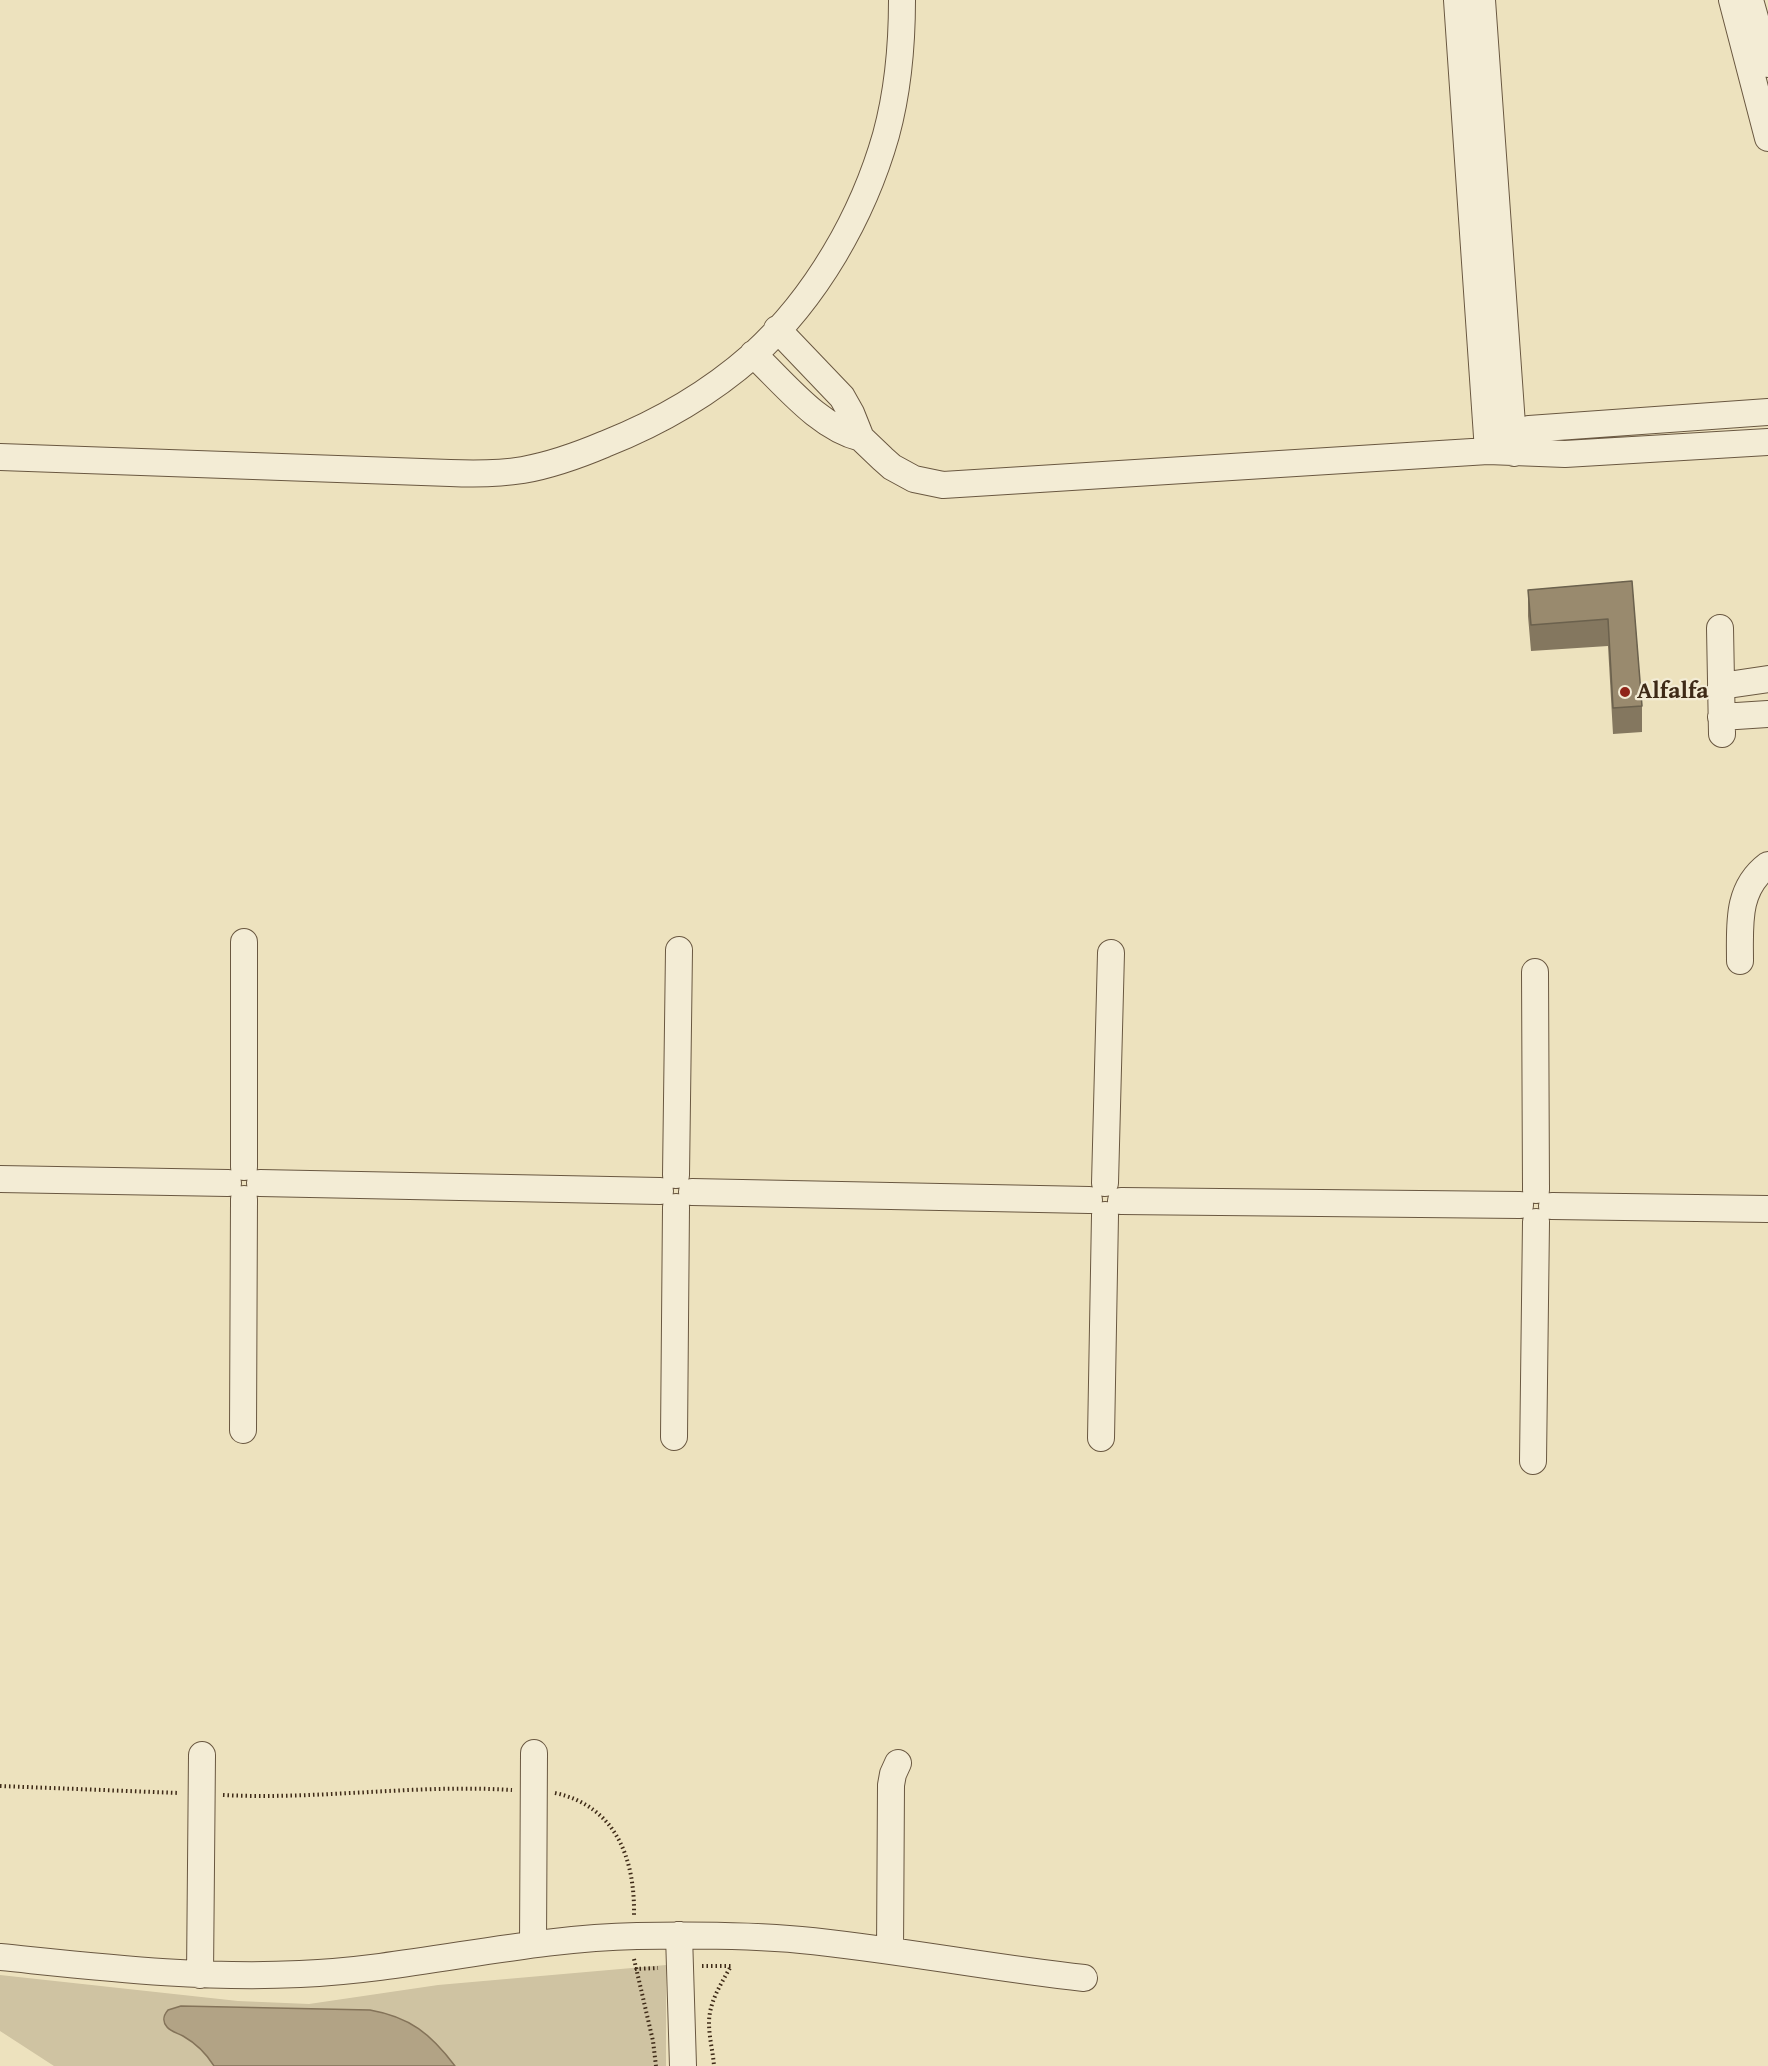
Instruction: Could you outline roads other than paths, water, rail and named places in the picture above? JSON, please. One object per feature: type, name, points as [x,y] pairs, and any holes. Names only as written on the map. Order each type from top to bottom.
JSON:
[{"type":"street","points":[[0,457],[450,473],[499,472],[523,470],[593,449],[647,426],[704,391],[753,354],[796,308],[828,264],[875,167],[891,115],[899,72],[902,0]]},
{"type":"street","points":[[1456,0],[1488,451]]},
{"type":"street","points":[[1482,0],[1514,444]]},
{"type":"street","points":[[1732,0],[1768,138]]},
{"type":"street","points":[[1750,0],[1768,64]]},
{"type":"street","points":[[777,329],[842,397],[857,425],[861,438],[883,459],[903,474],[943,485],[1488,451],[1514,444],[1565,454],[1768,442]]},
{"type":"street","points":[[753,354],[827,423],[848,435],[861,438]]},
{"type":"street","points":[[1514,444],[1529,429],[1768,412]]},
{"type":"street","points":[[1720,628],[1721,726],[1768,714]]},
{"type":"street","points":[[1721,686],[1768,679]]},
{"type":"street","points":[[1740,961],[1740,909],[1748,889],[1768,865]]},
{"type":"street","points":[[243,1431],[244,942]]},
{"type":"street","points":[[674,1437],[679,950]]},
{"type":"street","points":[[1101,1438],[1111,953]]},
{"type":"street","points":[[1533,1461],[1536,1206],[1535,972]]},
{"type":"street","points":[[0,1179],[1105,1200],[1768,1209]]},
{"type":"street","points":[[533,1944],[534,1753]]},
{"type":"street","points":[[200,1975],[202,1755]]},
{"type":"street","points":[[890,1951],[891,1785],[898,1762]]},
{"type":"street","points":[[679,1935],[683,2066]]},
{"type":"street","points":[[0,1957],[200,1975],[270,1975],[384,1967],[533,1944],[633,1936],[679,1935],[762,1937],[845,1945],[1083,1978]]},
{"type":"place","name":"Alfalfa","points":[[1625,692]]}]
